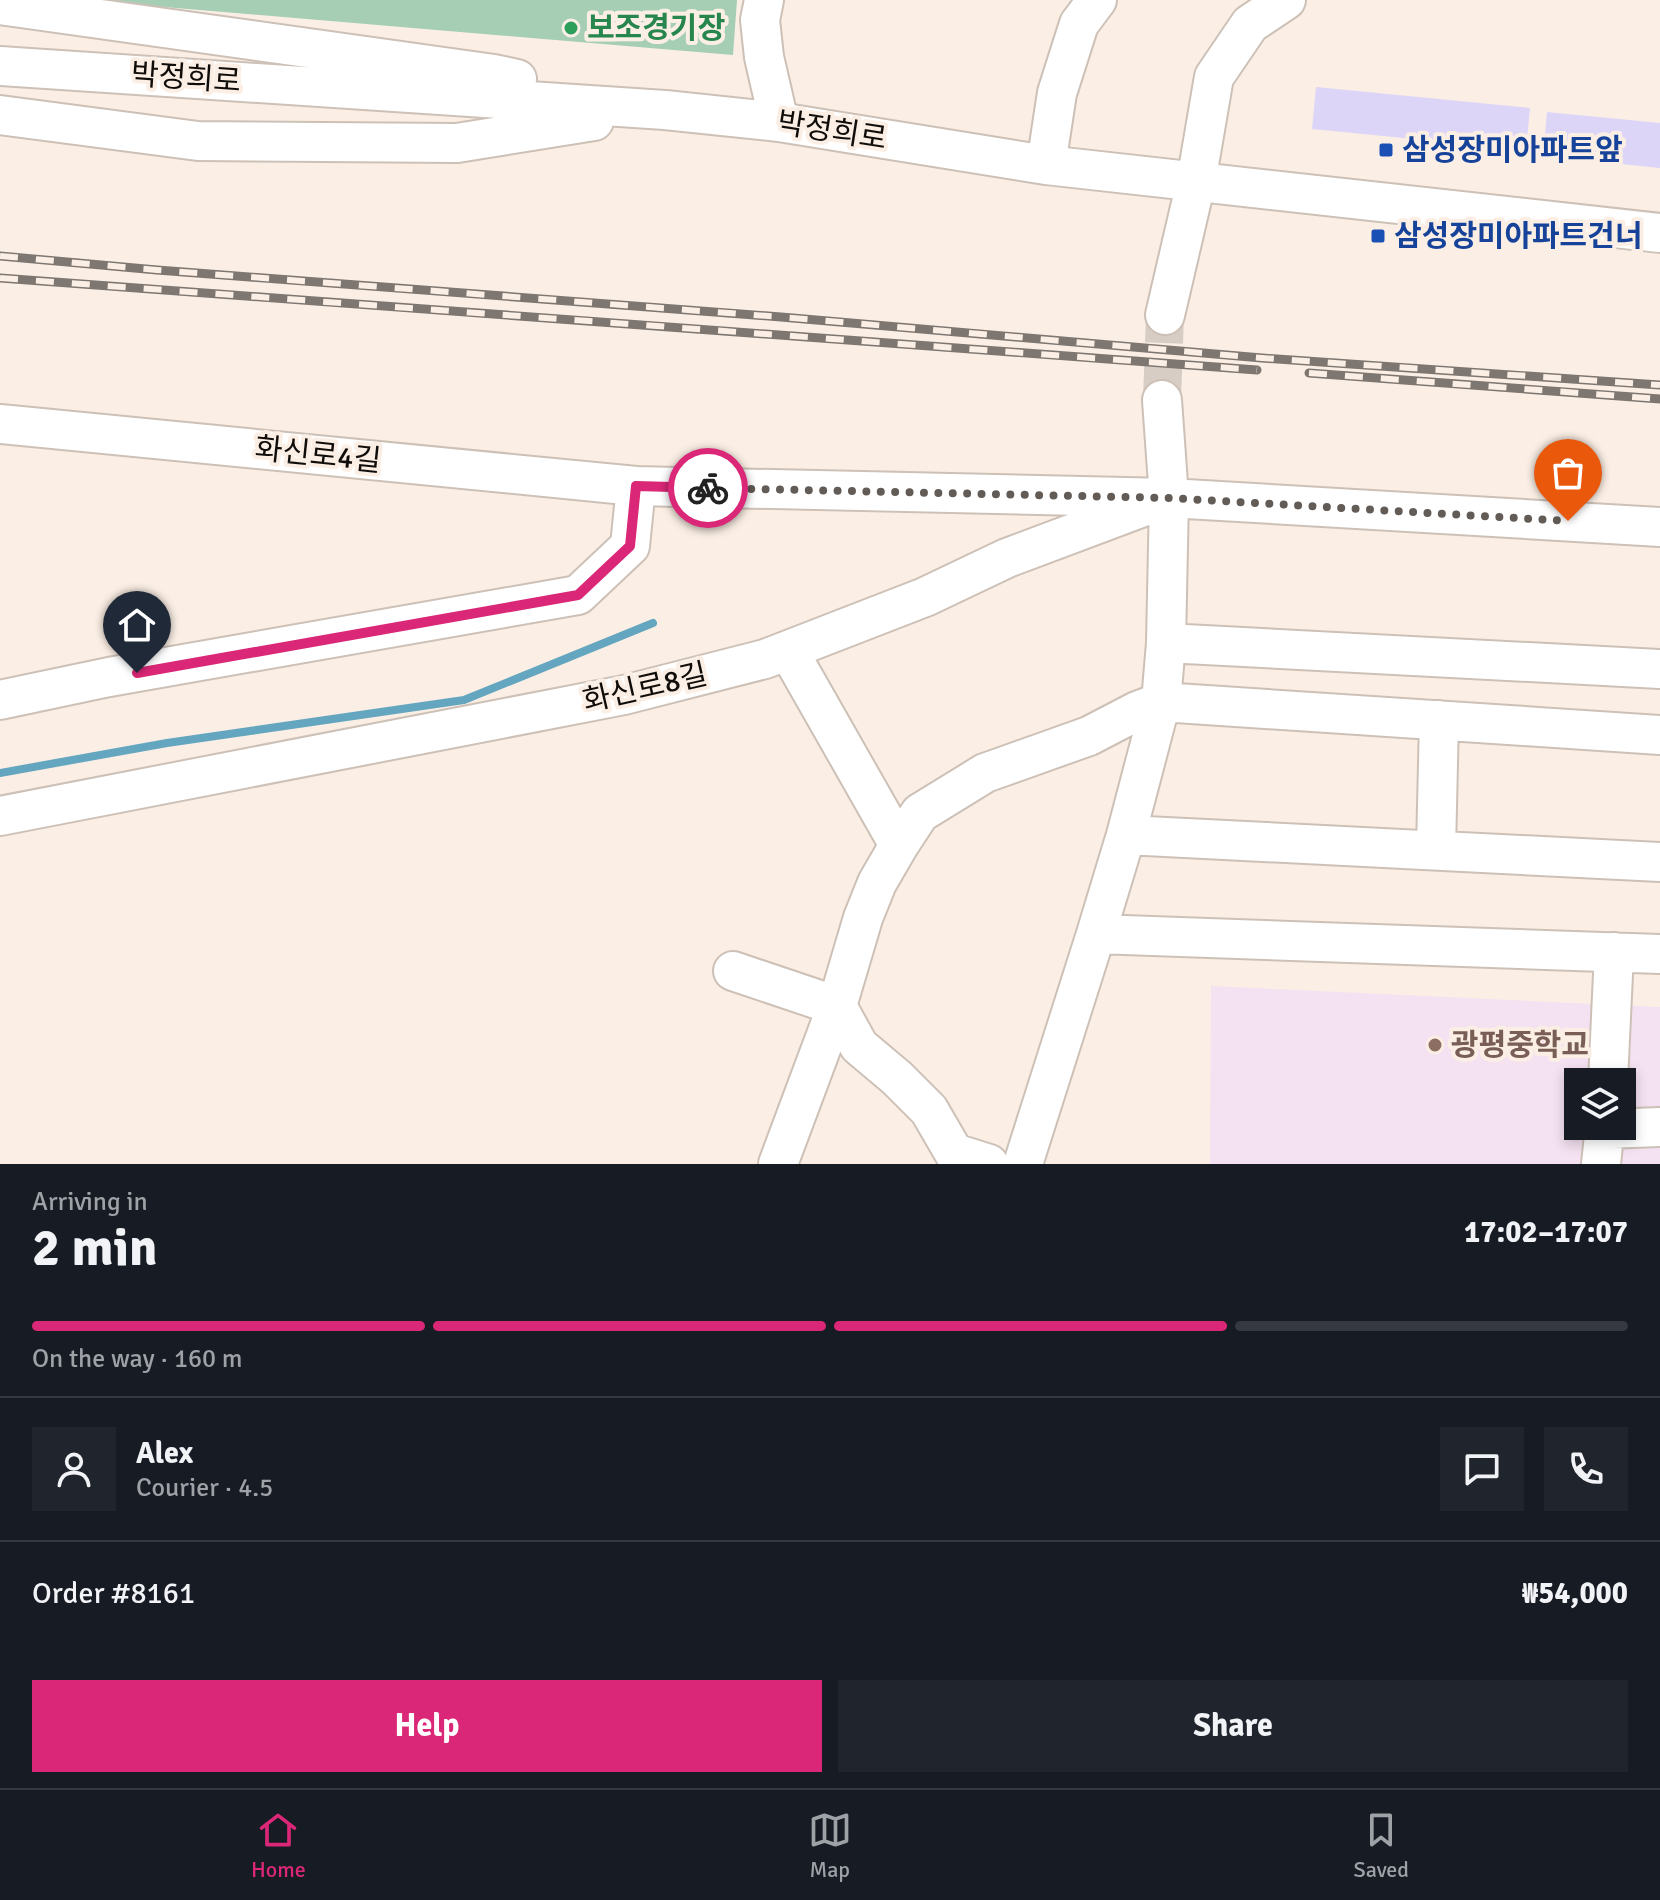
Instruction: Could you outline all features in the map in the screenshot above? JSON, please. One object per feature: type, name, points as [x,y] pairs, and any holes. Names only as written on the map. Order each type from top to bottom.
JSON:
[{"type":"street","points":[[764,0],[760,20],[764,57],[779,122]]},
{"type":"street","points":[[1046,165],[1057,93],[1079,24],[1097,0]]},
{"type":"street","points":[[1165,315],[1196,182],[1214,77],[1250,24],[1286,0]]},
{"type":"street","points":[[0,5],[494,74],[665,110]]},
{"type":"street","name":"박정희로","points":[[0,66],[665,110],[779,122],[1046,165],[1660,233]]},
{"type":"street","points":[[0,115],[198,141],[457,143],[665,110]]},
{"type":"street","points":[[1023,1164],[1126,835],[1161,702],[1166,643],[1169,498],[1162,400]]},
{"type":"street","name":"화신로4길","points":[[0,424],[636,486],[1169,498],[1660,527]]},
{"type":"street","points":[[0,700],[109,677],[578,595],[630,546],[636,486]]},
{"type":"street","name":"화신로8길","points":[[0,816],[624,695],[765,659],[925,597],[1007,558],[1169,498]]},
{"type":"street","points":[[1166,643],[1660,669]]},
{"type":"street","points":[[788,650],[899,845]]},
{"type":"street","points":[[778,1164],[837,1006],[863,918],[877,883],[920,813],[985,773],[1089,736],[1161,702],[1660,735]]},
{"type":"street","points":[[1436,850],[1439,720]]},
{"type":"street","points":[[1126,835],[1660,862]]},
{"type":"street","points":[[1096,934],[1660,954]]},
{"type":"street","points":[[1609,1068],[1614,952]]},
{"type":"street","points":[[733,971],[837,1006],[859,1046],[929,1110],[965,1160]]},
{"type":"street","points":[[1636,1133],[1660,1127]]},
{"type":"shaded area","name":"광평중학교","points":[[1211,986],[1660,1007],[1660,1164],[1210,1164]]},
{"type":"green space","name":"보조경기장","points":[[81,0],[737,0],[733,55]]},
{"type":"building","points":[[1316,87],[1530,108],[1526,150],[1312,129]]},
{"type":"building","points":[[1547,112],[1660,123],[1660,168],[1543,156]]},
{"type":"waterway","points":[[0,773],[167,743],[464,700],[653,623]]},
{"type":"tunnel","points":[[1162,400],[1165,315]]},
{"type":"railway","points":[[0,256],[1262,358],[1660,385]]},
{"type":"railway","points":[[0,278],[1257,370]]},
{"type":"railway","points":[[1309,373],[1660,399]]},
{"type":"way so far","points":[[708,488],[1169,498],[1568,521]]},
{"type":"place","name":"보조경기장","points":[[571,28]]},
{"type":"place","name":"삼성장미아파트앞","points":[[1386,150]]},
{"type":"place","name":"삼성장미아파트건너","points":[[1378,236]]},
{"type":"place","name":"광평중학교","points":[[1435,1045]]},
{"type":"route","points":[[137,673],[578,595],[630,546],[636,486],[708,488]]}]
